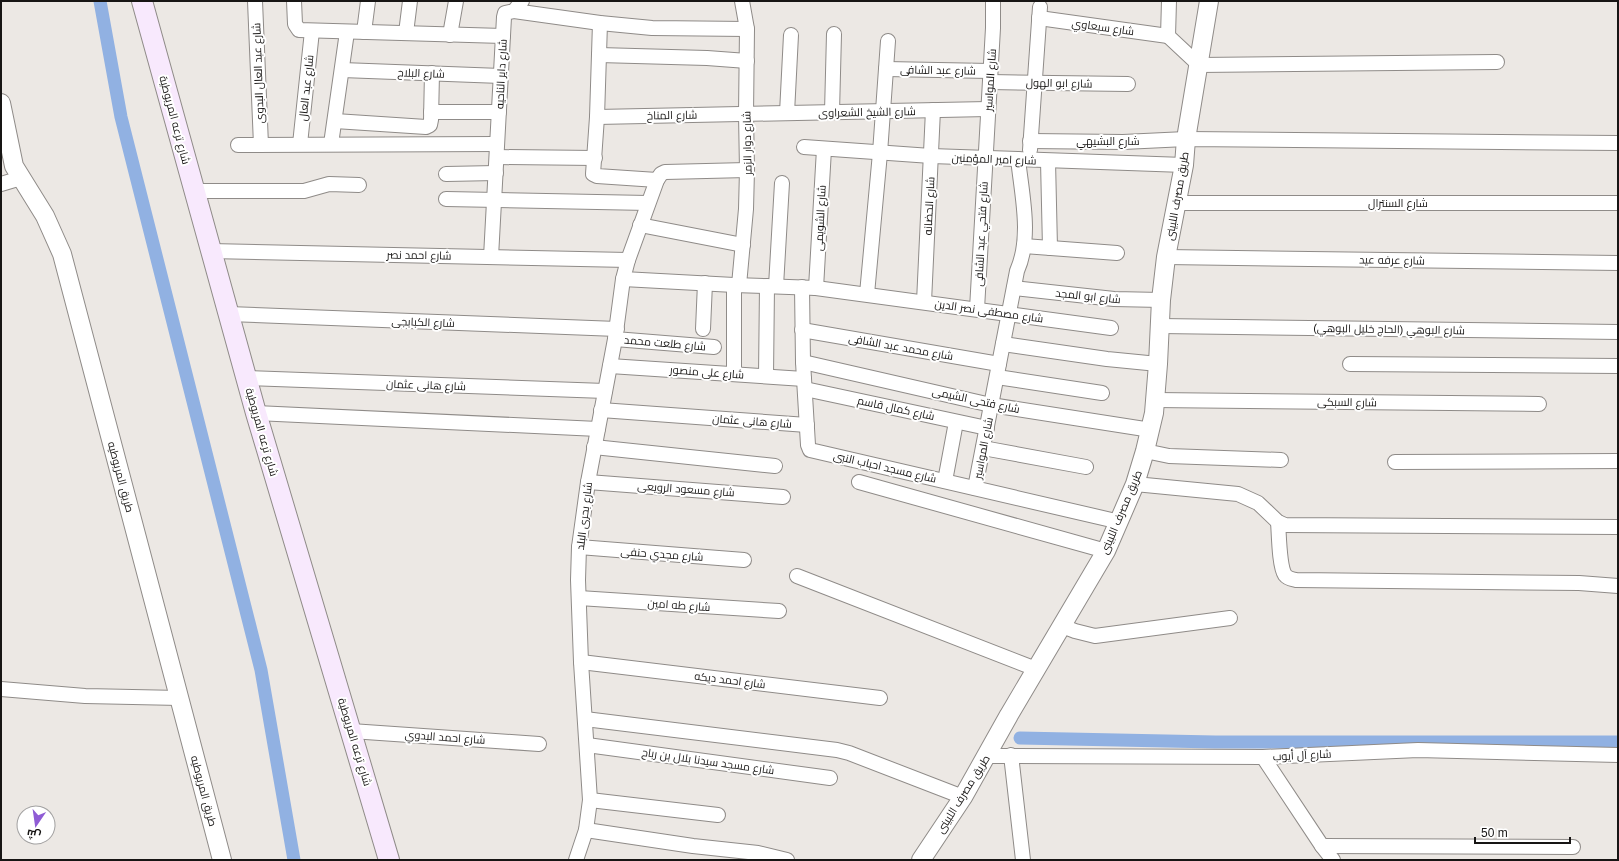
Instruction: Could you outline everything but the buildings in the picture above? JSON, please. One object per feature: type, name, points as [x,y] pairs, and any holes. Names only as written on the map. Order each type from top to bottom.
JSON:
[{"type":"main road","name":"شارع ترعه المريوطية","points":[[142,1],[256,413],[389,860]]},
{"type":"street","name":"شارع عبد العال البدوى","points":[[255,1],[261,144]]},
{"type":"street","points":[[294,1],[295,24],[299,30],[503,36]]},
{"type":"street","points":[[364,32],[368,1]]},
{"type":"street","points":[[406,33],[410,1]]},
{"type":"street","points":[[450,34],[456,1]]},
{"type":"street","name":"شارع دوار الزمر","points":[[734,374],[737,285],[743,245],[747,170],[747,29],[742,1]]},
{"type":"street","name":"شارع المواسير","points":[[984,158],[990,76],[993,1]]},
{"type":"street","points":[[1169,1],[1168,36],[1199,65],[1497,62]]},
{"type":"street","name":"طريق مصرف اللبينى","points":[[921,860],[963,797],[1036,669],[1106,551],[1120,522],[1135,484],[1150,430],[1155,400],[1161,300],[1166,257],[1184,166],[1186,139],[1209,1]]},
{"type":"street","points":[[518,6],[600,23],[652,28],[747,29]]},
{"type":"street","name":"شارع داير الناحيه","points":[[491,257],[504,14],[518,6]]},
{"type":"street","name":"شارع المواسير","points":[[975,488],[1017,271],[1022,259],[1024,246],[1024,160],[1030,141],[1039,13]]},
{"type":"street","name":"شارع سبعاوي","points":[[1039,13],[1168,36]]},
{"type":"street","points":[[600,23],[597,117],[593,174],[595,176],[657,180],[665,172],[747,170]]},
{"type":"street","name":"شارع عبد العال","points":[[300,144],[312,31]]},
{"type":"street","points":[[331,144],[347,32]]},
{"type":"street","points":[[832,112],[834,34]]},
{"type":"street","points":[[787,113],[791,35]]},
{"type":"street","points":[[867,294],[880,153],[888,41]]},
{"type":"street","points":[[599,55],[707,58],[747,61]]},
{"type":"street","name":"شارع عبد الشافى","points":[[886,69],[990,76]]},
{"type":"street","name":"شارع البلاح","points":[[342,70],[501,76]]},
{"type":"street","points":[[335,121],[424,128],[431,123],[432,74]]},
{"type":"street","name":"شارع ابو الهول","points":[[990,76],[1034,83],[1128,84]]},
{"type":"street","name":"طريق المريوطيه","points":[[1,103],[4,133],[18,172],[45,216],[62,254],[222,860]]},
{"type":"street","name":"شارع الشيخ الشعراوى","points":[[746,114],[988,109]]},
{"type":"street","name":"شارع الحضانه","points":[[924,302],[933,110]]},
{"type":"street","points":[[431,112],[499,112]]},
{"type":"street","name":"شارع المناخ","points":[[597,117],[746,114]]},
{"type":"street","name":"شارع البشيهي","points":[[1030,141],[1123,142],[1186,139],[1618,143]]},
{"type":"street","points":[[238,145],[331,144],[497,150],[594,158]]},
{"type":"street","name":"شارع امير المؤمنين","points":[[804,147],[931,156],[1184,166]]},
{"type":"street","name":"شارع الشويمى","points":[[816,288],[824,149]]},
{"type":"street","name":"شارع فتحي عبد الشافى","points":[[977,309],[984,158]]},
{"type":"street","points":[[1048,161],[1050,248]]},
{"type":"street","points":[[1,184],[18,172]]},
{"type":"street","points":[[446,174],[496,173]]},
{"type":"street","name":"شارع بحرى البلد","points":[[576,860],[586,830],[590,800],[581,662],[579,547],[594,447],[616,334],[623,278],[640,225],[657,180]]},
{"type":"street","points":[[194,191],[304,191],[329,184],[358,185]]},
{"type":"street","points":[[766,376],[772,286],[782,184]]},
{"type":"street","points":[[446,199],[648,203]]},
{"type":"street","name":"شارع السنترال","points":[[1177,203],[1618,203]]},
{"type":"street","points":[[640,225],[743,245]]},
{"type":"street","points":[[1024,246],[1117,253]]},
{"type":"street","name":"شارع احمد نصر","points":[[210,251],[628,260]]},
{"type":"street","name":"شارع عرفه عيد","points":[[1166,257],[1618,263]]},
{"type":"street","name":"شارع مصطفى نصر الدين","points":[[623,278],[816,288],[1111,328]]},
{"type":"street","points":[[703,329],[705,283]]},
{"type":"street","name":"شارع مسجد احباب النبى","points":[[802,287],[804,384],[808,445],[810,450],[1120,522]]},
{"type":"street","name":"شارع ابو المجد","points":[[1014,288],[1114,299],[1161,300]]},
{"type":"street","name":"شارع الكبابجى","points":[[228,314],[616,334]]},
{"type":"street","name":"شارع البوهي (الحاج خليل البوهي)","points":[[1160,326],[1618,332]]},
{"type":"street","name":"شارع محمد عبد الشافى","points":[[802,330],[999,364]]},
{"type":"street","name":"شارع طلعت محمد","points":[[616,334],[714,347]]},
{"type":"street","points":[[1003,344],[1107,359],[1158,364]]},
{"type":"street","name":"شارع فتحى الشيمى","points":[[803,362],[991,404],[1150,430]]},
{"type":"street","points":[[1350,364],[1618,366]]},
{"type":"street","name":"شارع على منصور","points":[[610,366],[766,376],[804,384]]},
{"type":"street","name":"شارع هانى عثمان","points":[[246,378],[605,391]]},
{"type":"street","points":[[997,378],[1102,393]]},
{"type":"street","name":"شارع كمال قاسم","points":[[804,384],[956,422],[987,428]]},
{"type":"street","name":"شارع السبكى","points":[[1155,400],[1539,404]]},
{"type":"street","name":"شارع هانى عثمان","points":[[601,410],[807,425]]},
{"type":"street","points":[[256,413],[598,429]]},
{"type":"street","points":[[945,481],[956,422]]},
{"type":"street","points":[[594,447],[775,466]]},
{"type":"street","points":[[983,448],[1086,467]]},
{"type":"street","points":[[1145,451],[1169,456],[1281,460]]},
{"type":"street","points":[[1395,462],[1618,461]]},
{"type":"street","name":"شارع مسعود الرويعى","points":[[588,482],[783,497]]},
{"type":"street","points":[[859,482],[1106,551]]},
{"type":"street","points":[[1135,484],[1238,494],[1258,503],[1278,522],[1285,525],[1618,527]]},
{"type":"street","points":[[1278,522],[1284,574],[1288,578],[1296,580],[1579,583],[1618,586]]},
{"type":"street","name":"شارع مجدي حنفى","points":[[579,547],[744,560]]},
{"type":"street","points":[[797,576],[1036,669]]},
{"type":"street","name":"شارع طه امين","points":[[579,598],[779,611]]},
{"type":"street","points":[[1062,626],[1095,636],[1230,618]]},
{"type":"street","name":"شارع احمد ديكه","points":[[581,662],[880,698]]},
{"type":"street","points":[[1,689],[85,696],[180,698]]},
{"type":"street","points":[[585,719],[837,750],[849,753],[963,797]]},
{"type":"street","name":"شارع احمد البدوي","points":[[351,731],[539,744]]},
{"type":"street","name":"شارع مسجد سيدنا بلال بن رباح","points":[[587,745],[830,778]]},
{"type":"street","name":"شارع آل أيوب","points":[[987,756],[1263,757],[1418,750],[1618,755]]},
{"type":"street","points":[[1011,755],[1023,860]]},
{"type":"street","points":[[1263,757],[1322,846],[1333,860]]},
{"type":"street","points":[[590,800],[718,815]]},
{"type":"street","points":[[586,830],[693,846],[758,853],[787,860]]},
{"type":"street","points":[[1322,846],[1573,847]]},
{"type":"waterway","points":[[100,1],[121,117],[261,670],[294,860]]},
{"type":"waterway","points":[[1020,738],[1215,742],[1618,742]]}]
